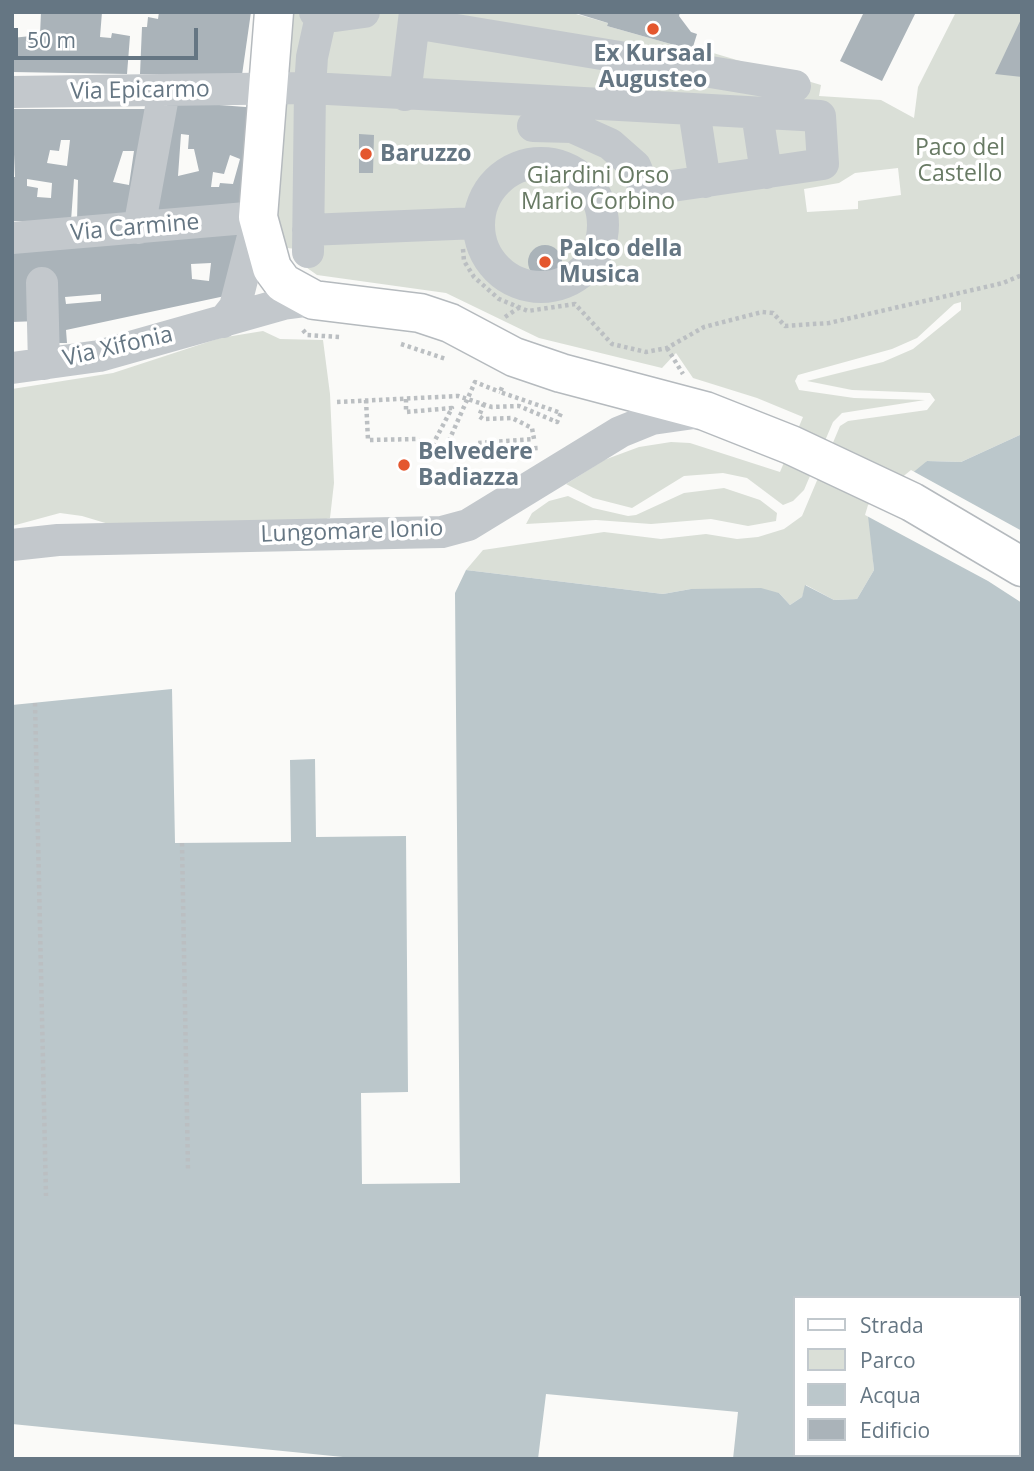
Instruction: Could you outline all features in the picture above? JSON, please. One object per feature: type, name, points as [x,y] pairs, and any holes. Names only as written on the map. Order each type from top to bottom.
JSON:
[{"type":"main road","points":[[274,12],[258,217],[271,268],[299,302],[419,313],[450,323],[514,357],[561,373],[705,411],[791,445],[912,502],[1022,567]]},
{"type":"street","points":[[364,12],[335,16],[320,13],[312,57],[310,88],[308,241],[469,223]]},
{"type":"street","points":[[405,95],[414,18],[795,86]]},
{"type":"street","name":"Via Epicarmo","points":[[12,92],[310,88],[405,95],[533,114]]},
{"type":"street","points":[[139,228],[164,91]]},
{"type":"street","points":[[694,110],[820,116],[823,164],[645,190],[635,166],[610,144],[533,114],[694,110]]},
{"type":"street","points":[[694,110],[705,181]]},
{"type":"street","points":[[757,113],[766,173]]},
{"type":"street","points":[[533,114],[533,162]]},
{"type":"street","points":[[533,162],[556,164],[578,174],[594,191],[603,213],[602,237],[594,259],[578,276],[556,286],[533,288],[510,280],[492,265],[469,223],[495,182],[512,169],[533,162]]},
{"type":"street","points":[[223,322],[236,307],[258,217]]},
{"type":"street","name":"Via Carmine","points":[[12,238],[258,217]]},
{"type":"street","points":[[42,283],[44,363]]},
{"type":"street","name":"Via Xifonia","points":[[12,368],[99,356],[299,302]]},
{"type":"street","name":"Lungomare Ionio","points":[[12,545],[58,540],[442,532],[468,525],[620,432],[652,419],[705,411]]},
{"type":"path","points":[[469,223],[464,261],[474,277],[499,299],[527,311],[575,304],[612,344],[635,352],[657,352],[704,327],[762,312],[773,313],[785,326],[829,323],[1003,283],[1022,275]]},
{"type":"path","points":[[299,302],[307,335],[347,337]]},
{"type":"path","points":[[507,318],[520,307]]},
{"type":"path","points":[[393,342],[448,360]]},
{"type":"path","points":[[667,348],[686,378]]},
{"type":"path","points":[[493,379],[516,388]]},
{"type":"path","points":[[337,402],[366,400],[458,396],[469,400],[484,404],[519,406],[557,422],[561,413],[475,382],[469,400],[443,454],[416,439],[368,440],[366,400]]},
{"type":"path","points":[[500,392],[504,384]]},
{"type":"path","points":[[406,399],[406,412],[452,408],[432,446]]},
{"type":"path","points":[[484,404],[479,416],[483,419],[512,418],[531,428],[534,439],[478,443],[478,452],[551,447]]},
{"type":"path","points":[[35,703],[46,1196]]},
{"type":"path","points":[[182,843],[188,1170]]},
{"type":"green space","name":"Giardini Orso Mario Corbino","points":[[283,12],[569,12],[608,23],[607,26],[692,50],[693,47],[821,85],[819,96],[881,100],[914,118],[918,87],[956,12],[1022,12],[1022,434],[961,462],[927,461],[872,547],[874,570],[857,599],[834,600],[806,585],[802,597],[790,605],[779,593],[691,589],[663,594],[466,570],[483,550],[604,532],[661,539],[706,534],[737,539],[758,537],[784,529],[802,516],[840,426],[848,421],[927,410],[935,400],[930,393],[852,390],[807,381],[883,362],[913,349],[961,310],[961,302],[954,304],[917,338],[892,349],[798,375],[795,381],[799,390],[854,398],[925,400],[842,413],[833,422],[804,490],[793,501],[783,505],[747,478],[723,473],[684,476],[632,508],[593,498],[566,484],[604,460],[639,447],[671,442],[690,443],[780,472],[803,417],[757,398],[693,378],[676,353],[662,368],[539,338],[446,293],[317,275],[303,265],[296,249],[278,247],[274,226]],"holes":[[[898,168],[901,195],[858,201],[858,209],[807,212],[804,189],[839,183],[855,173]]]},
{"type":"green space","points":[[263,331],[280,339],[323,340],[330,394],[334,483],[330,518],[302,525],[112,525],[60,513],[12,526],[12,389],[113,373],[220,338]]},
{"type":"green space","points":[[724,488],[760,500],[777,513],[776,521],[748,526],[711,519],[651,524],[596,520],[526,524],[532,513],[549,501],[568,496],[593,508],[628,516],[636,515],[684,493]]},
{"type":"water","points":[[1022,434],[1022,1459],[733,1459],[738,1412],[546,1394],[538,1459],[363,1459],[12,1424],[12,705],[172,689],[175,843],[291,842],[290,760],[315,759],[316,837],[406,836],[408,1092],[361,1093],[362,1184],[460,1183],[455,593],[466,570],[663,594],[691,589],[761,588],[779,593],[790,605],[802,597],[805,585],[834,600],[857,599],[874,570],[868,516],[871,507],[927,461],[961,462]]},
{"type":"pier","points":[[911,470],[1022,531],[1022,603],[988,581],[865,515],[868,505]]},
{"type":"building","points":[[41,12],[102,12],[100,37],[111,38],[112,33],[130,36],[127,74],[12,72],[12,38],[40,35]]},
{"type":"building","points":[[159,12],[251,12],[242,75],[140,74],[142,27],[147,27],[148,17],[158,19]]},
{"type":"building","name":"Ex Kursaal Augusteo","points":[[572,12],[680,12],[679,16],[691,32],[697,34],[692,50],[607,26],[608,23]]},
{"type":"building","points":[[864,12],[916,12],[882,81],[840,61]]},
{"type":"building","points":[[1022,17],[1022,77],[995,74]]},
{"type":"building","points":[[168,101],[258,108],[247,212],[146,217]],"holes":[[[181,134],[189,135],[188,149],[194,149],[199,171],[178,176]],[[230,155],[240,159],[233,184],[220,183],[219,187],[211,187],[213,172],[224,174]]]},
{"type":"building","points":[[12,109],[155,109],[134,217],[77,221],[78,180],[74,179],[71,221],[12,221],[12,177],[15,177]],"holes":[[[61,140],[70,140],[67,166],[47,163],[50,150],[59,151]],[[123,151],[134,151],[129,185],[113,182]],[[27,179],[52,183],[51,198],[37,197],[38,188],[27,186]]]},
{"type":"building","name":"Baruzzo","points":[[359,134],[374,135],[373,173],[359,173]]},
{"type":"building","points":[[240,226],[225,296],[66,330],[67,343],[48,343],[38,321],[12,322],[12,251]],"holes":[[[211,263],[209,281],[192,279],[191,264]],[[101,294],[101,301],[66,304],[65,297]]]},
{"type":"building","name":"Palco della Musica","points":[[545,245],[557,250],[562,262],[557,274],[545,279],[533,274],[528,262],[533,250]]},
{"type":"place","name":"Ex Kursaal Augusteo","points":[[653,29]]},
{"type":"place","name":"Baruzzo","points":[[366,154]]},
{"type":"place","name":"Palco della Musica","points":[[545,262]]},
{"type":"place","name":"Belvedere Badiazza","points":[[404,465]]},
{"type":"park label","name":"Paco del Castello","points":[[960,161]]}]
